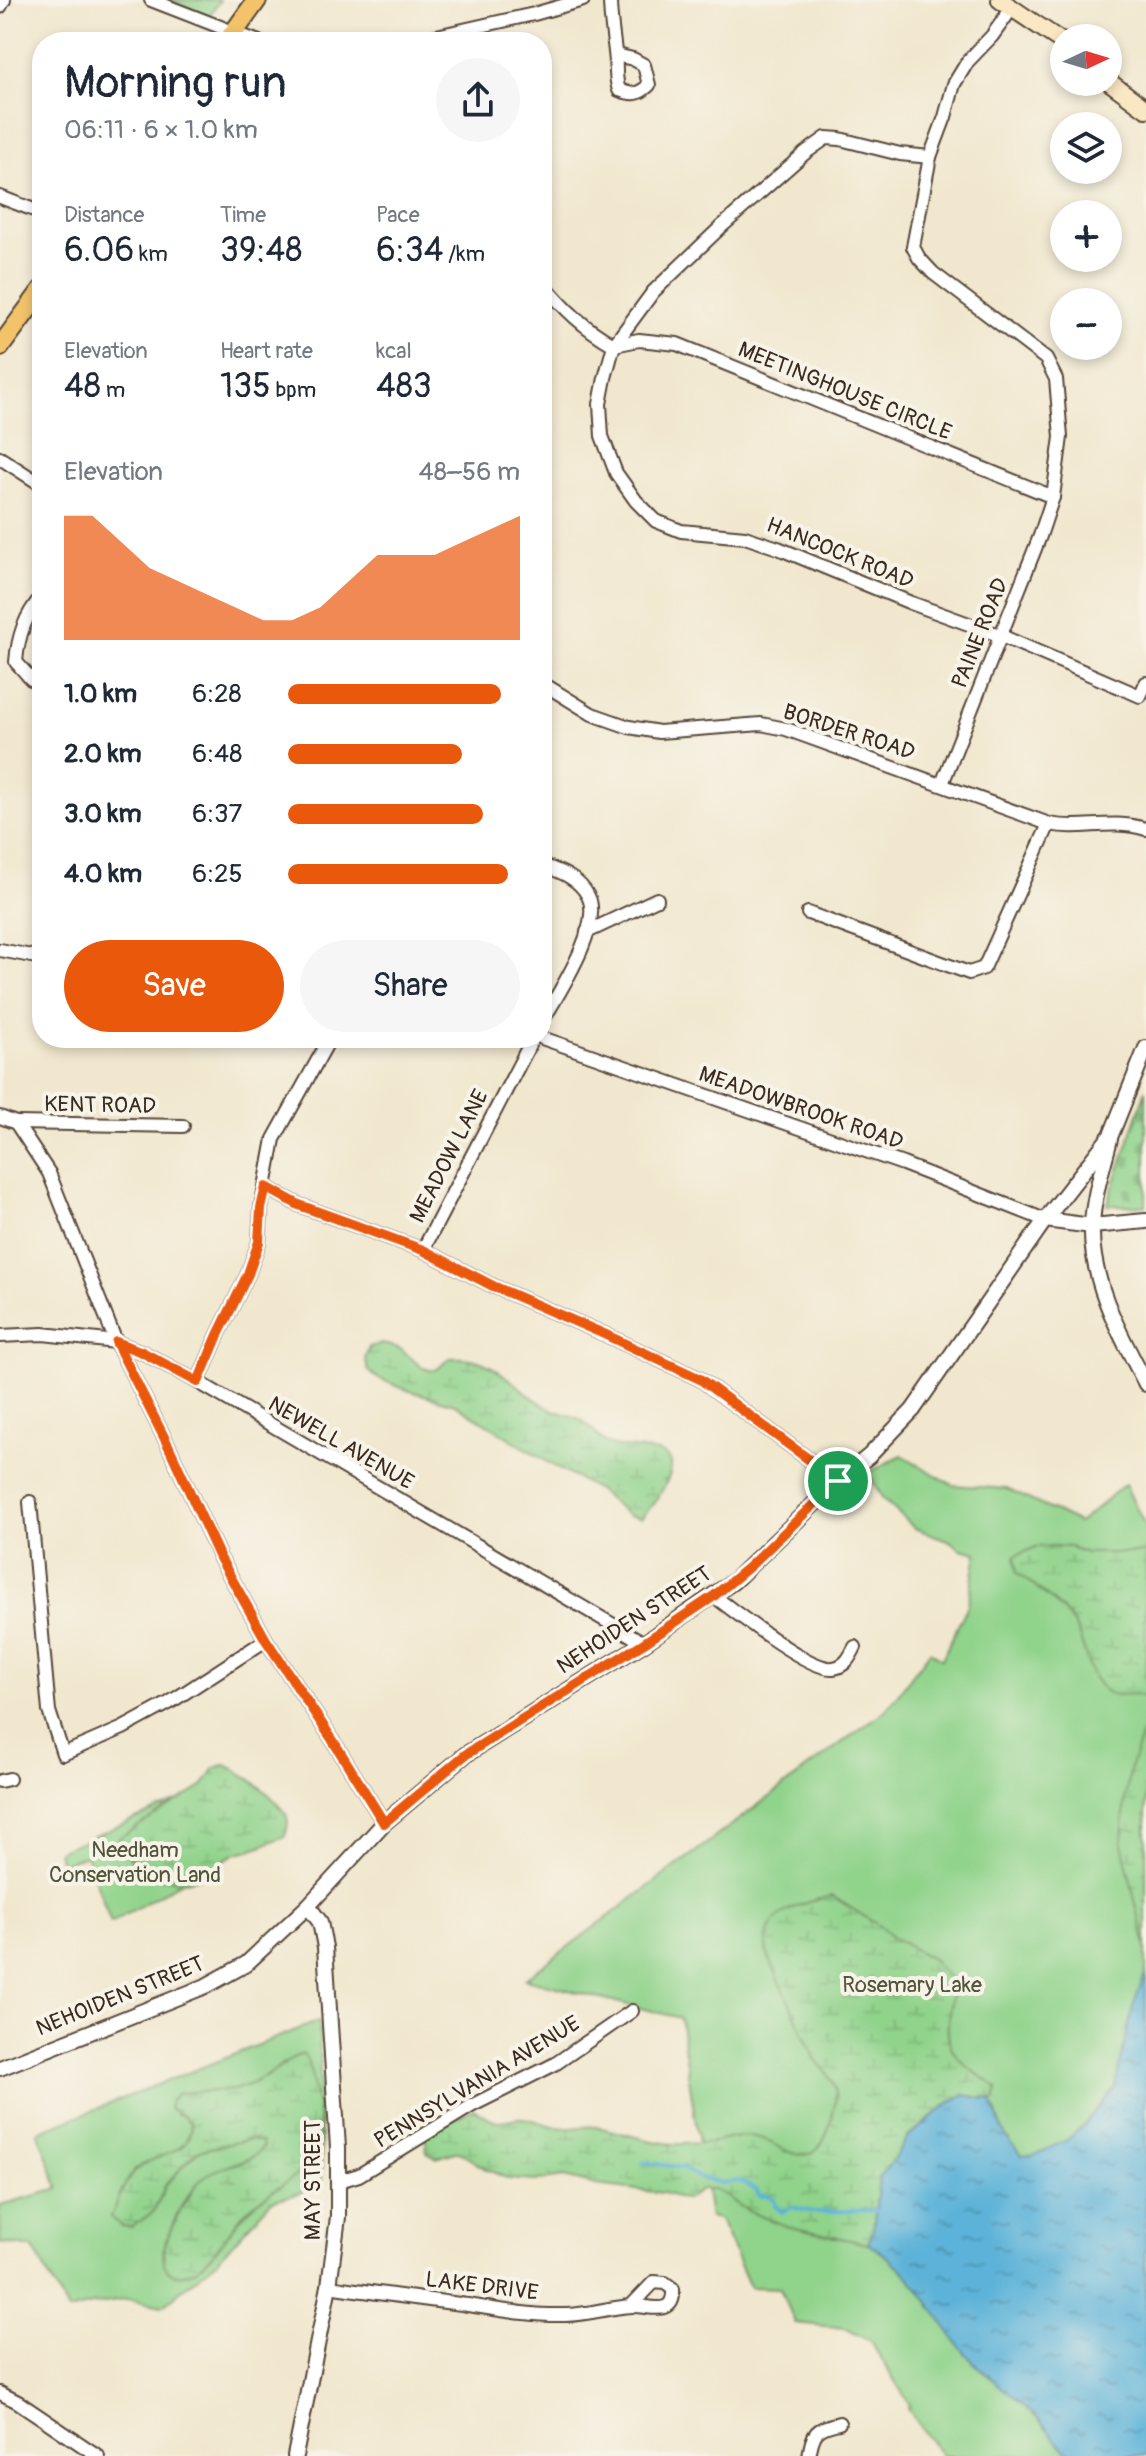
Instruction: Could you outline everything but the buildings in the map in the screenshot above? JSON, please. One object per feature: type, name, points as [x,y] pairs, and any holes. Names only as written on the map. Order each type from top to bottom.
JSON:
[{"type":"main road","points":[[234,32],[257,0]]},
{"type":"main road","points":[[1006,4],[1050,34]]},
{"type":"main road","points":[[1122,91],[1146,109]]},
{"type":"main road","points":[[0,347],[32,304]]},
{"type":"street","points":[[0,7],[4,0]]},
{"type":"street","points":[[151,0],[218,32]]},
{"type":"street","points":[[454,32],[583,0]]},
{"type":"street","points":[[610,0],[610,27],[616,55]]},
{"type":"street","points":[[1006,4],[992,36],[968,61],[954,84],[930,157],[913,247],[933,273],[1046,359],[1056,379],[1061,437],[1053,497]]},
{"type":"street","points":[[552,294],[588,330],[614,345],[653,292],[721,227],[826,138],[900,154],[930,157]]},
{"type":"street","points":[[0,197],[32,209]]},
{"type":"street","name":"MEETINGHOUSE CIRCLE","points":[[614,345],[639,340],[677,344],[1053,497]]},
{"type":"street","name":"HANCOCK ROAD","points":[[614,345],[600,404],[602,436],[616,473],[636,501],[656,521],[681,531],[745,537],[999,635],[1140,696],[1146,683]]},
{"type":"street","points":[[0,458],[32,479]]},
{"type":"street","name":"PAINE ROAD","points":[[942,784],[1053,497]]},
{"type":"street","points":[[32,611],[23,624],[16,662],[32,679]]},
{"type":"street","name":"BORDER ROAD","points":[[552,689],[592,714],[629,727],[659,732],[761,724],[786,729],[1049,824],[1074,827],[1112,823],[1146,829]]},
{"type":"street","points":[[808,913],[969,973],[984,968],[1049,824]]},
{"type":"street","points":[[552,869],[564,873],[581,887],[589,897],[592,910],[579,953],[552,1003]]},
{"type":"street","points":[[587,932],[657,899]]},
{"type":"street","points":[[0,950],[32,956]]},
{"type":"street","name":"MEADOWBROOK ROAD","points":[[552,1041],[903,1164],[1045,1220]]},
{"type":"street","points":[[198,1382],[248,1274],[259,1242],[261,1208],[274,1139],[324,1048]]},
{"type":"street","name":"MEADOW LANE","points":[[423,1250],[528,1048]]},
{"type":"street","name":"NEHOIDEN STREET","points":[[0,2068],[227,1975],[269,1944],[384,1823],[465,1755],[644,1643],[714,1596],[750,1566],[838,1481],[869,1456],[913,1410],[1045,1220],[1111,1135],[1146,1048]]},
{"type":"street","name":"KENT ROAD","points":[[0,1117],[16,1123],[183,1126]]},
{"type":"street","points":[[16,1123],[49,1173],[116,1342],[220,1558],[266,1640],[384,1823]]},
{"type":"street","points":[[1111,1135],[1092,1226],[1099,1279],[1119,1331],[1146,1384]]},
{"type":"street","points":[[266,1187],[299,1205],[423,1250],[493,1286],[700,1379],[838,1481]]},
{"type":"street","points":[[1045,1220],[1092,1226],[1146,1221]]},
{"type":"street","name":"NEWELL AVENUE","points":[[0,1336],[43,1334],[116,1342],[142,1352],[644,1643]]},
{"type":"street","points":[[30,1502],[49,1711],[63,1754],[123,1728],[157,1709],[266,1640]]},
{"type":"street","points":[[714,1596],[769,1636],[818,1665],[835,1668],[849,1659],[855,1647]]},
{"type":"street","name":"MAY STREET","points":[[295,2456],[329,2286],[337,2233],[339,2181],[325,1947],[320,1922],[308,1906]]},
{"type":"street","name":"PENNSYLVANIA AVENUE","points":[[339,2181],[359,2175],[473,2105],[555,2064],[632,2011]]},
{"type":"street","name":"LAKE DRIVE","points":[[329,2286],[527,2313],[566,2315],[631,2306]]},
{"type":"street","points":[[0,2393],[11,2397],[98,2456]]},
{"type":"street","points":[[809,2456],[812,2438],[819,2429],[839,2423]]},
{"type":"green space","points":[[169,0],[220,0],[209,16]]},
{"type":"green space","points":[[1146,1090],[1146,1206],[1107,1205]]},
{"type":"green space","points":[[381,1344],[400,1349],[429,1370],[438,1368],[450,1358],[466,1358],[493,1367],[551,1409],[580,1419],[606,1443],[665,1455],[671,1466],[667,1482],[641,1518],[628,1515],[596,1489],[455,1404],[377,1378],[368,1370],[365,1357],[369,1347]]},
{"type":"green space","name":"Rosemary Lake","points":[[902,1455],[953,1485],[1007,1489],[1079,1523],[1125,1484],[1146,1528],[1146,2456],[942,2456],[908,2409],[910,2405],[870,2341],[845,2328],[795,2323],[780,2288],[750,2287],[720,2220],[710,2217],[680,2018],[525,1979],[887,1709],[930,1651],[942,1659],[968,1605],[977,1553],[914,1528],[883,1499],[868,1473]]},
{"type":"green space","points":[[1055,1546],[1086,1553],[1146,1553],[1146,1698],[1105,1691],[1094,1678],[1071,1621],[1050,1598],[1017,1573],[1015,1556],[1036,1547]]},
{"type":"green space","points":[[1146,1723],[1146,1947],[1122,1844],[1131,1766]]},
{"type":"green space","name":"Needham Conservation Land","points":[[224,1765],[249,1779],[284,1811],[288,1819],[285,1836],[234,1854],[205,1875],[184,1881],[149,1872],[129,1857],[119,1838],[203,1786],[215,1768]]},
{"type":"green space","name":"Needham Conservation Land","points":[[215,1786],[253,1840],[111,1923],[86,1855],[61,1864],[58,1851]]},
{"type":"green space","points":[[832,1896],[893,1938],[932,1959],[954,1986],[948,2022],[951,2047],[967,2066],[997,2087],[996,2100],[963,2095],[907,2138],[879,2178],[873,2231],[868,2244],[786,2226],[748,2211],[715,2189],[702,2189],[684,2199],[564,2177],[537,2181],[509,2179],[459,2152],[437,2158],[427,2152],[425,2134],[473,2109],[497,2121],[521,2118],[561,2128],[596,2127],[664,2143],[712,2142],[746,2136],[801,2155],[815,2151],[830,2126],[835,2089],[815,2059],[767,1953],[767,1939],[776,1919],[785,1912]]},
{"type":"green space","points":[[319,2021],[322,2187],[271,2201],[218,2260],[162,2306],[129,2299],[68,2311],[33,2248],[0,2243],[0,2205],[59,2189],[38,2132]],"holes":[[[283,2063],[314,2100],[318,2116],[303,2170],[270,2191],[246,2212],[202,2265],[163,2251],[178,2212],[191,2192],[229,2166],[255,2155],[263,2142],[250,2139],[197,2151],[166,2185],[154,2211],[135,2170],[170,2154],[185,2142],[191,2125],[184,2116],[176,2114],[171,2100],[191,2092],[240,2089],[260,2080]]]},
{"type":"green space","points":[[304,2054],[314,2087],[318,2116],[319,2141],[313,2159],[296,2176],[245,2212],[201,2266],[184,2274],[170,2272],[163,2256],[165,2245],[174,2222],[196,2185],[212,2172],[244,2161],[263,2147],[262,2142],[250,2139],[197,2151],[166,2184],[154,2211],[132,2227],[122,2226],[111,2217],[131,2176],[142,2165],[177,2149],[189,2136],[191,2125],[184,2116],[169,2109],[171,2100],[178,2093],[234,2090],[253,2083]]},
{"type":"water","points":[[1146,1972],[1146,2456],[1078,2456],[1061,2446],[1038,2419],[973,2362],[911,2279],[899,2266],[868,2244],[873,2231],[879,2178],[907,2138],[950,2102],[963,2095],[992,2100],[1005,2135],[1021,2155],[1033,2156],[1067,2140],[1081,2128],[1115,2087],[1133,2006]]},
{"type":"waterway","points":[[643,2162],[683,2168],[700,2178],[722,2183],[739,2181],[757,2190],[759,2196],[769,2196],[775,2200],[775,2205],[782,2212],[792,2207],[813,2212],[875,2210]]},
{"type":"route","points":[[266,1187],[299,1205],[423,1250],[493,1286],[700,1379],[838,1481],[734,1581],[644,1643],[465,1755],[384,1823],[266,1640],[220,1558],[116,1342],[142,1352],[198,1382],[248,1274],[259,1242],[266,1187]]}]
